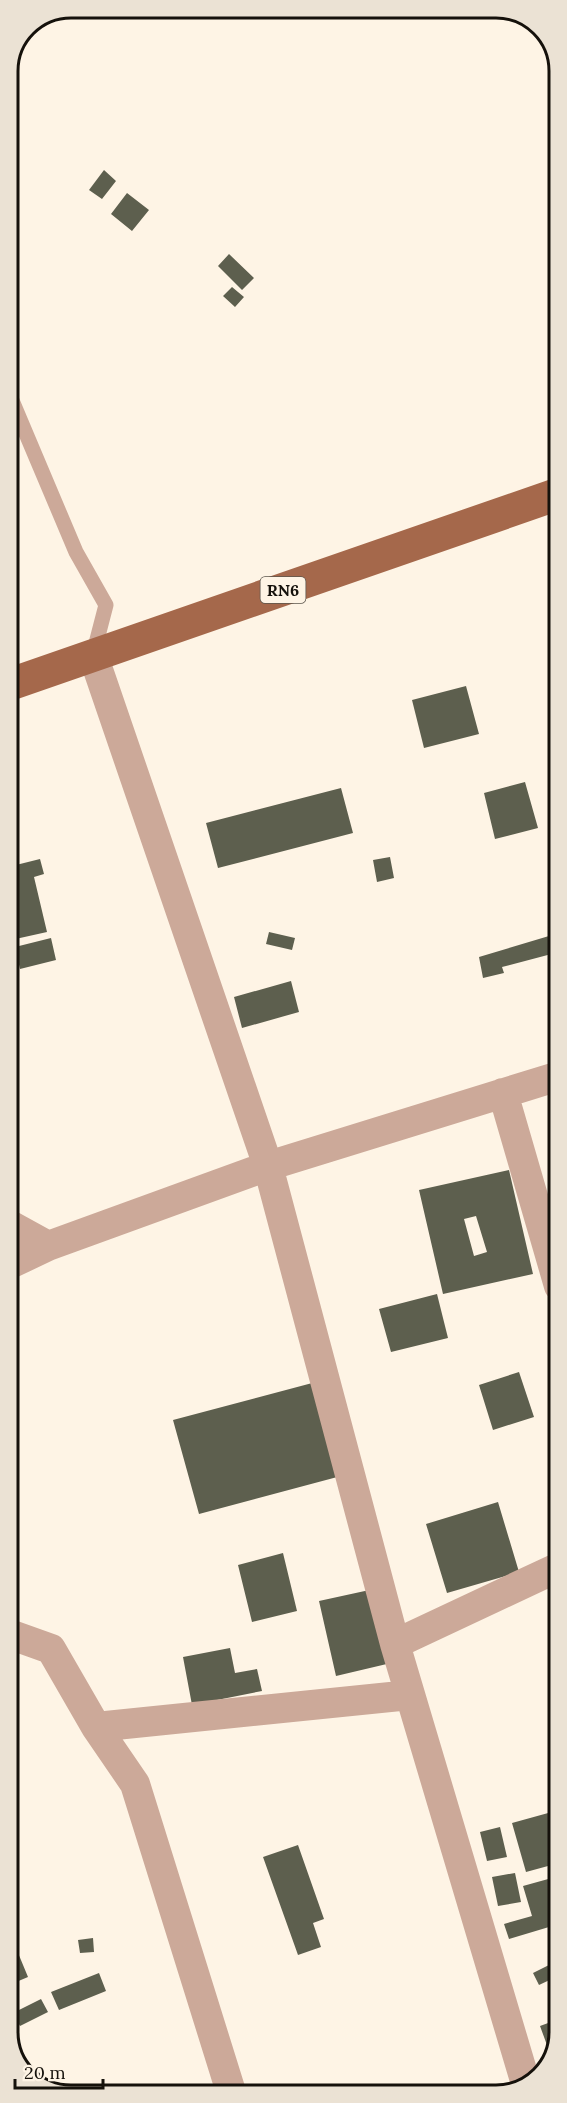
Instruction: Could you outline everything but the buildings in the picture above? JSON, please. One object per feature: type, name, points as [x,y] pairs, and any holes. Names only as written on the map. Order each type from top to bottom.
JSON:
[{"type":"main road","name":"RN6","points":[[18,681],[549,497]]},
{"type":"street","points":[[93,655],[268,1166],[395,1644],[524,2077]]},
{"type":"street","points":[[18,1260],[48,1246],[268,1166],[549,1079]]},
{"type":"street","points":[[503,1093],[549,1252]]},
{"type":"street","points":[[18,1230],[48,1246]]},
{"type":"street","points":[[395,1644],[549,1572]]},
{"type":"street","points":[[18,1637],[51,1649],[96,1727],[135,1784],[229,2085]]},
{"type":"street","points":[[96,1727],[410,1695]]},
{"type":"lane","points":[[18,415],[76,552],[106,605],[93,655]]}]
